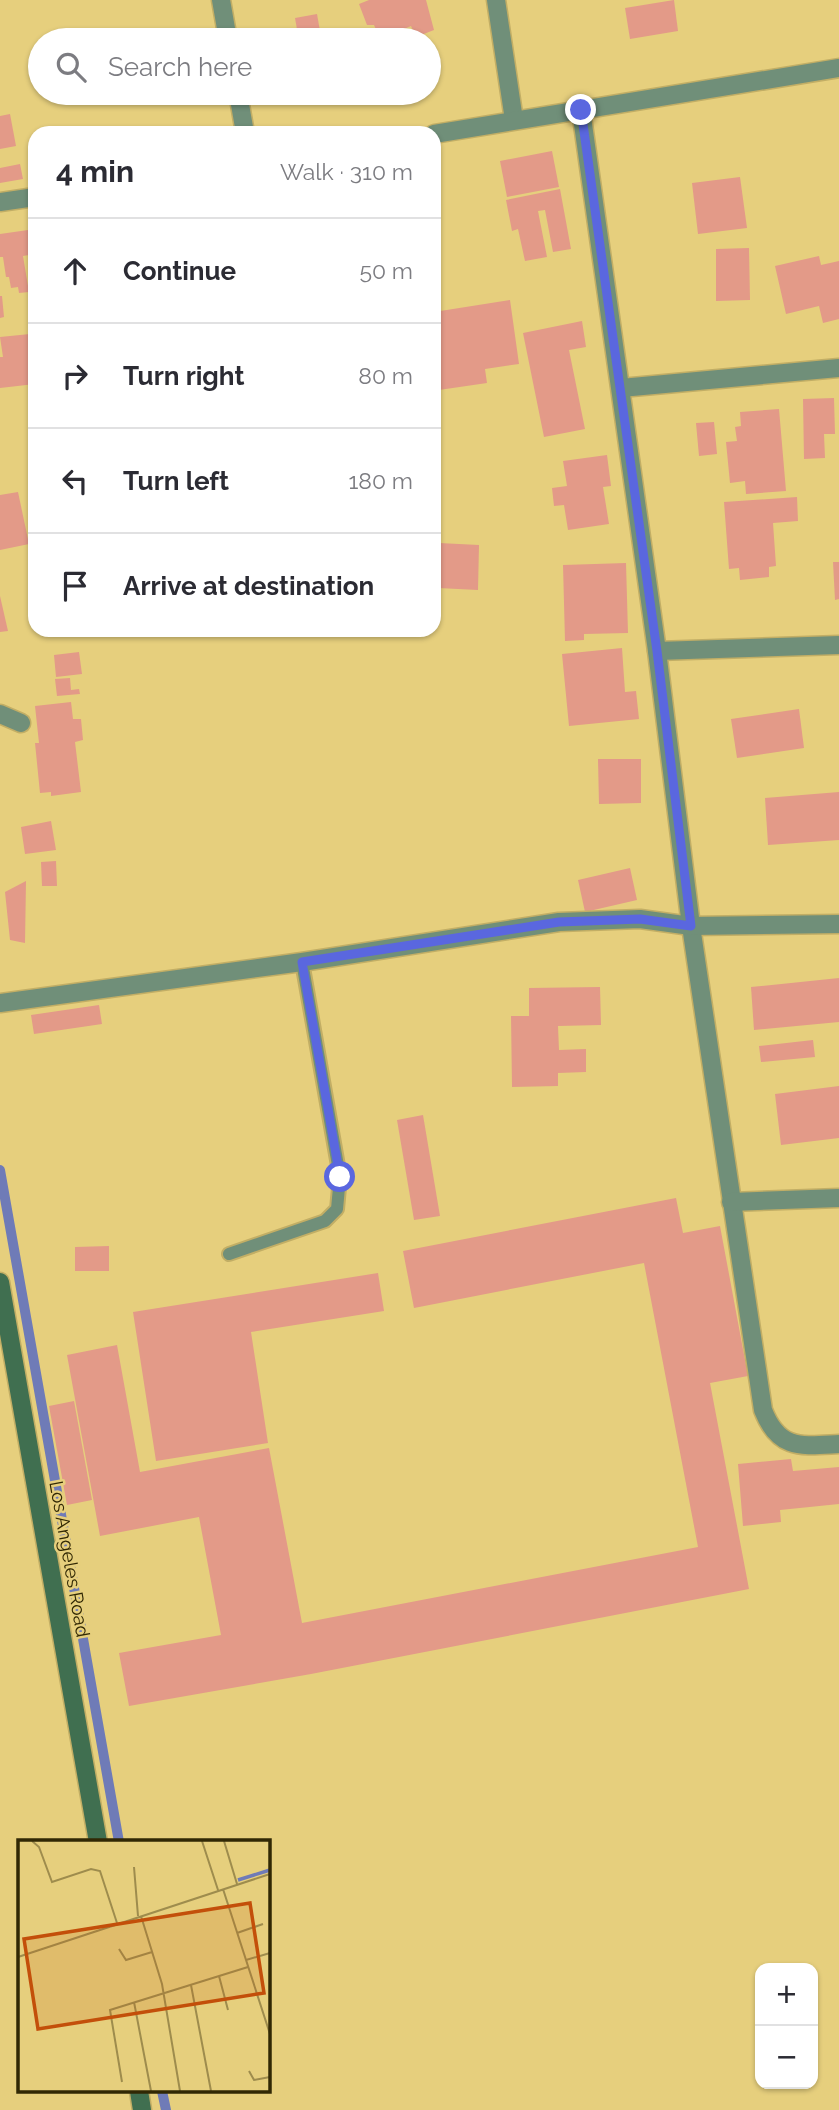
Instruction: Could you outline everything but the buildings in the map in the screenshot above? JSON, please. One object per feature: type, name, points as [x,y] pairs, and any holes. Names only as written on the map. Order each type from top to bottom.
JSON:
[{"type":"main road","name":"Los Angeles Road","points":[[0,1282],[98,1840]]},
{"type":"main road","points":[[139,2092],[142,2110]]},
{"type":"street","points":[[221,0],[226,28]]},
{"type":"street","points":[[496,0],[514,120]]},
{"type":"street","points":[[441,133],[839,68]]},
{"type":"street","points":[[240,105],[244,126]]},
{"type":"street","points":[[581,110],[657,651],[691,926],[763,1410],[769,1425],[779,1438],[791,1444],[839,1444]]},
{"type":"street","points":[[0,202],[28,198]]},
{"type":"street","points":[[621,388],[839,368]]},
{"type":"street","points":[[657,651],[839,645]]},
{"type":"street","points":[[0,714],[21,723]]},
{"type":"street","points":[[0,1003],[302,962],[559,922],[640,919],[691,926],[839,924]]},
{"type":"street","points":[[731,1202],[839,1198]]},
{"type":"lane","points":[[229,1254],[326,1221],[337,1209],[340,1177],[302,962]]},
{"type":"waterway","points":[[0,1170],[119,1840]]},
{"type":"waterway","points":[[162,2092],[166,2110]]},
{"type":"route","points":[[340,1177],[302,962],[559,922],[640,919],[691,926],[657,651],[581,110]]}]
